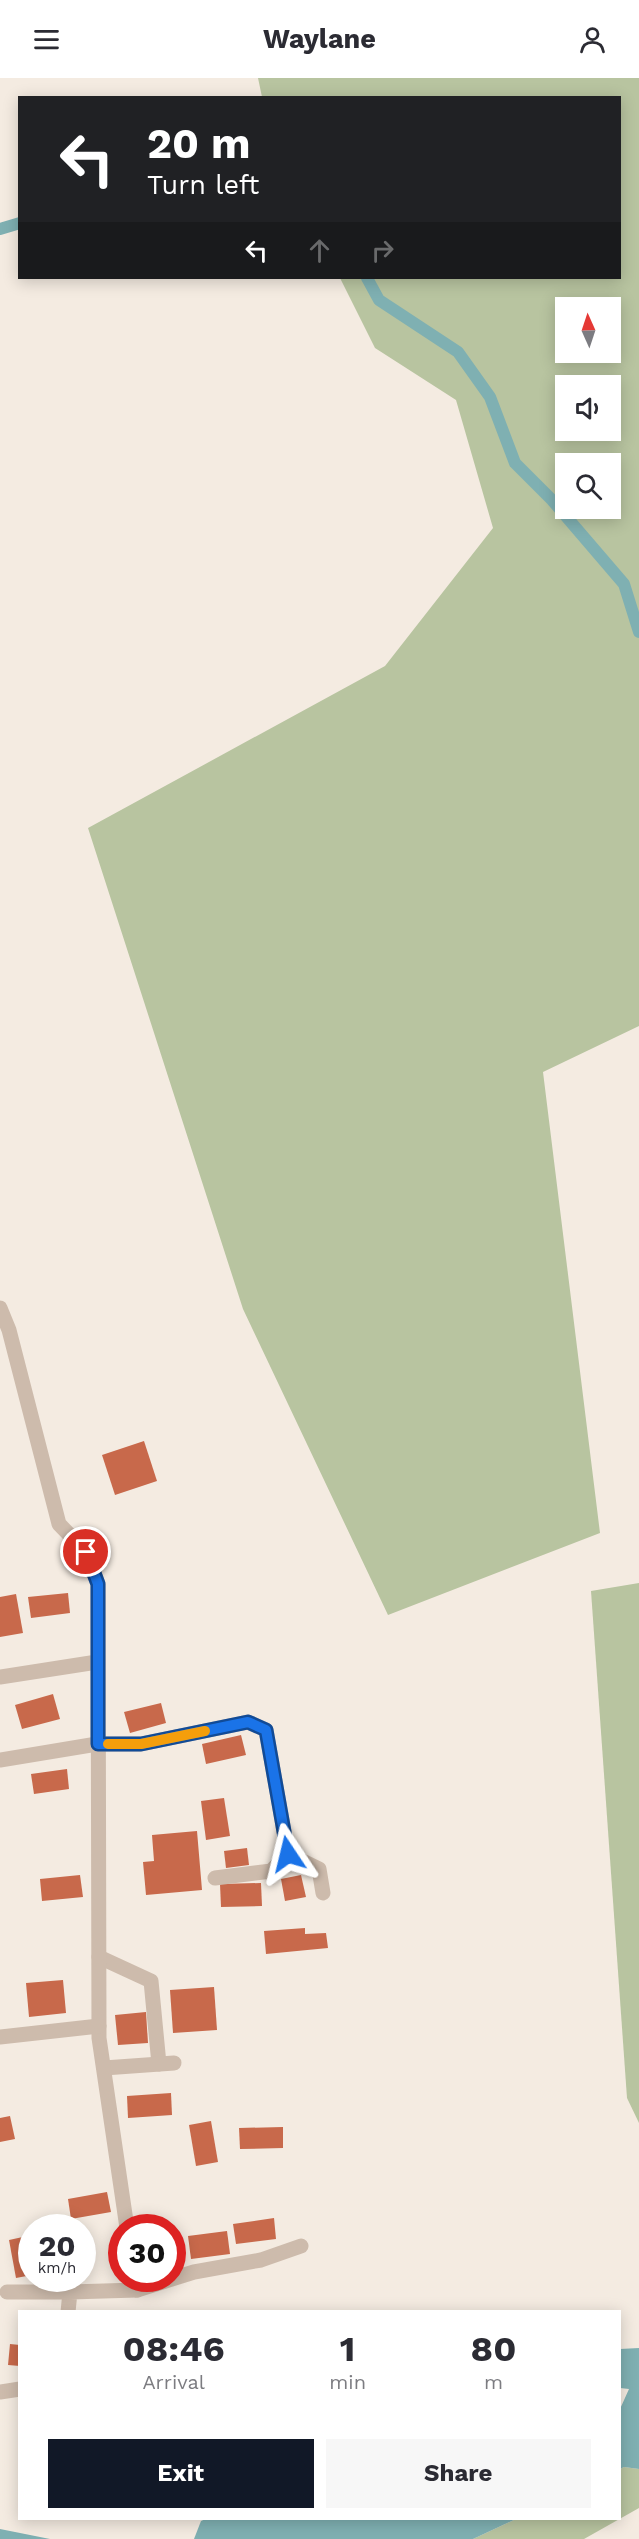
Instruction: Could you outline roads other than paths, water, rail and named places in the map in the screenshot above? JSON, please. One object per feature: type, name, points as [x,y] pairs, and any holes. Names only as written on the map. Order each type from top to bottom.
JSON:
[{"type":"street","points":[[0,1308],[9,1330],[59,1524],[86,1552],[98,1584],[99,2026],[125,2214]]},
{"type":"street","points":[[0,1677],[98,1662]]},
{"type":"street","points":[[0,1760],[98,1744],[141,1744],[248,1722],[266,1730],[288,1854]]},
{"type":"street","points":[[215,1878],[271,1871],[288,1854]]},
{"type":"street","points":[[288,1854],[319,1869],[323,1893]]},
{"type":"street","points":[[99,1957],[151,1981],[167,2064],[104,2068]]},
{"type":"street","points":[[0,2037],[99,2026]]},
{"type":"street","points":[[186,2274],[261,2260],[301,2246]]},
{"type":"street","points":[[7,2292],[18,2292]]},
{"type":"street","points":[[68,2310],[70,2292]]},
{"type":"street","points":[[0,2392],[18,2390]]},
{"type":"water","points":[[639,2348],[639,2469],[621,2468],[621,2407],[629,2389],[621,2388],[621,2349]]},
{"type":"water","points":[[514,2520],[473,2539],[194,2539],[201,2521]]},
{"type":"water","points":[[0,2529],[50,2539],[0,2539]]},
{"type":"waterway","points":[[0,229],[18,224]]},
{"type":"waterway","points":[[368,279],[379,300],[458,352],[490,397],[515,463],[552,500],[624,584],[639,632]]}]
